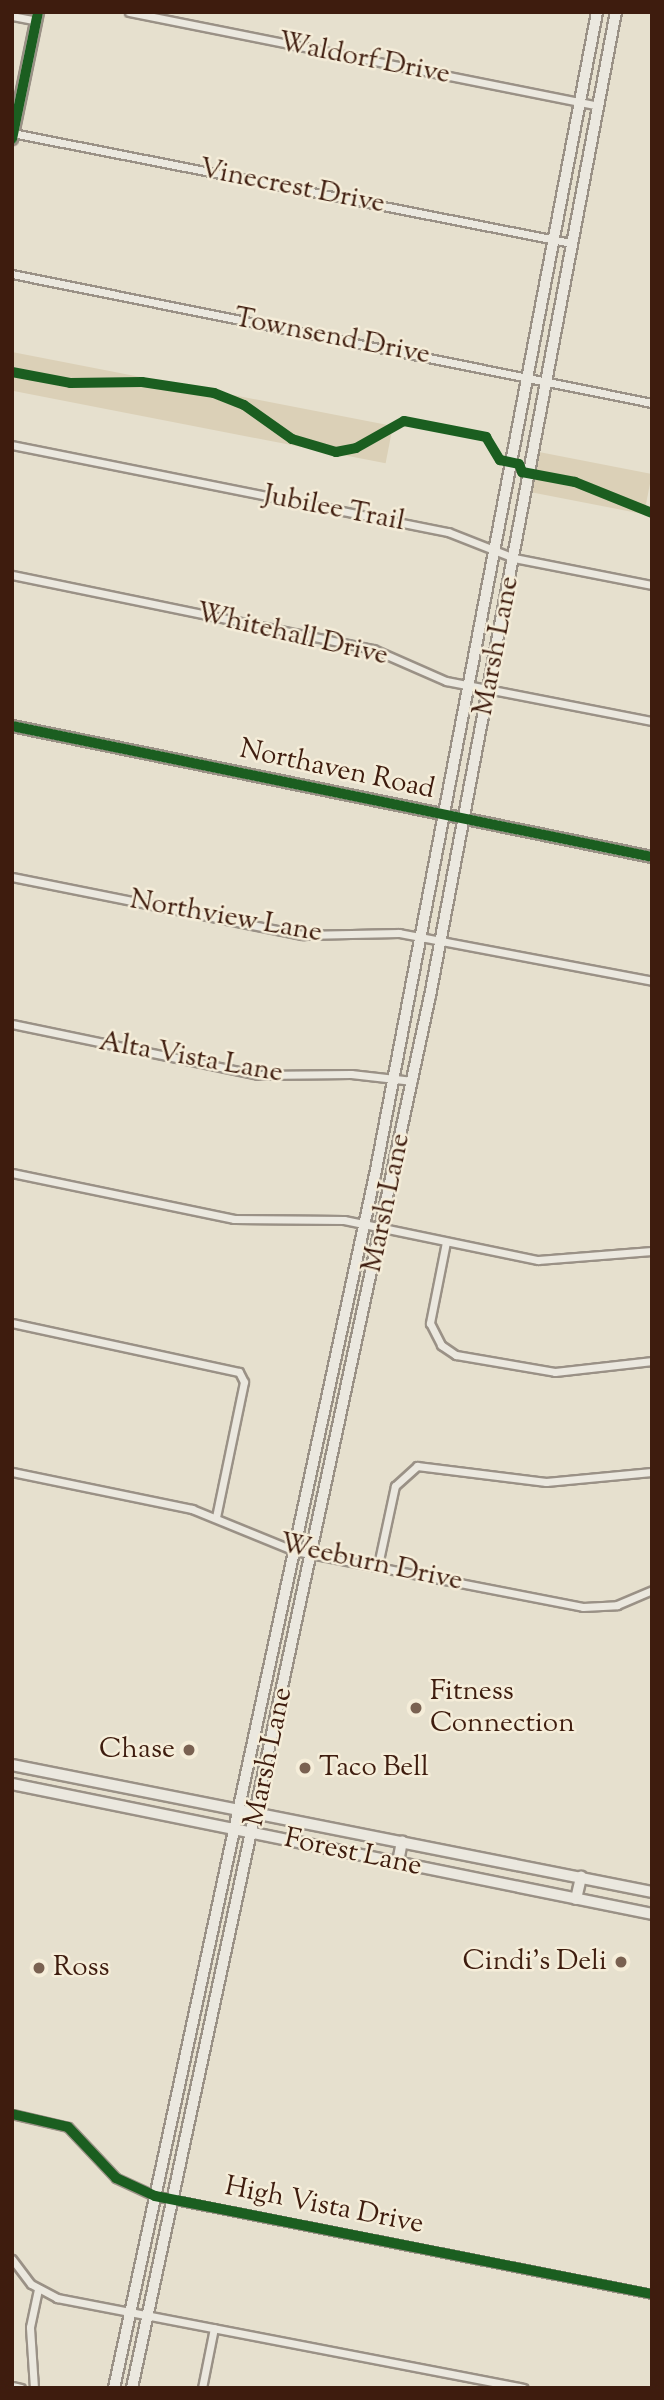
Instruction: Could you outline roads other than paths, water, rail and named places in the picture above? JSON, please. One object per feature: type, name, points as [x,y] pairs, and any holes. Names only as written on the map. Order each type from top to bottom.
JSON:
[{"type":"main road","name":"Marsh Lane","points":[[114,2388],[394,1078],[597,12]]},
{"type":"main road","name":"Marsh Lane","points":[[132,2388],[413,1081],[616,12]]},
{"type":"main road","points":[[13,135],[37,17]]},
{"type":"main road","name":"Northaven Road","points":[[12,726],[652,857]]},
{"type":"main road","points":[[266,1685],[284,1686]]},
{"type":"main road","name":"Forest Lane","points":[[12,1765],[652,1892]]},
{"type":"main road","points":[[87,1799],[91,1780]]},
{"type":"main road","name":"Forest Lane","points":[[12,1784],[652,1914]]},
{"type":"main road","points":[[398,1862],[402,1841]]},
{"type":"main road","points":[[576,1899],[580,1877]]},
{"type":"main road","points":[[204,1969],[222,1973]]},
{"type":"main road","points":[[175,2105],[193,2108]]},
{"type":"street","name":"Waldorf Drive","points":[[130,12],[598,106]]},
{"type":"street","points":[[12,16],[37,17]]},
{"type":"street","name":"Vinecrest Drive","points":[[13,135],[571,243]]},
{"type":"street","name":"Townsend Drive","points":[[12,274],[652,402]]},
{"type":"street","name":"Jubilee Trail","points":[[12,444],[448,532],[514,558],[652,586]]},
{"type":"street","name":"Whitehall Drive","points":[[12,575],[373,649],[470,685],[652,721]]},
{"type":"street","name":"Northview Lane","points":[[12,877],[303,935],[421,936],[652,981]]},
{"type":"street","name":"Alta Vista Lane","points":[[12,1024],[258,1075],[394,1078],[413,1081]]},
{"type":"street","points":[[12,1173],[247,1222],[315,1218],[364,1224],[557,1262],[652,1251]]},
{"type":"street","points":[[446,1242],[430,1322],[441,1345],[456,1355],[555,1372],[652,1361]]},
{"type":"street","points":[[12,1323],[239,1372],[244,1382],[216,1517]]},
{"type":"street","points":[[378,1565],[395,1486],[417,1466],[547,1482],[652,1472]]},
{"type":"street","name":"Weeburn Drive","points":[[12,1472],[216,1517],[295,1550],[583,1607],[617,1605],[652,1590]]},
{"type":"street","name":"High Vista Drive","points":[[12,2114],[68,2127],[116,2178],[155,2196],[652,2294]]},
{"type":"street","points":[[12,2259],[38,2290],[148,2316],[523,2388]]},
{"type":"street","points":[[34,2388],[30,2327],[38,2290]]},
{"type":"street","points":[[202,2388],[214,2328]]},
{"type":"street","points":[[12,2386],[22,2388]]},
{"type":"place","name":"Fitness Connection","points":[[416,1708]]},
{"type":"place","name":"Chase","points":[[189,1750]]},
{"type":"place","name":"Taco Bell","points":[[305,1768]]},
{"type":"place","name":"Cindi's Deli","points":[[621,1962]]},
{"type":"place","name":"Ross","points":[[39,1968]]}]
